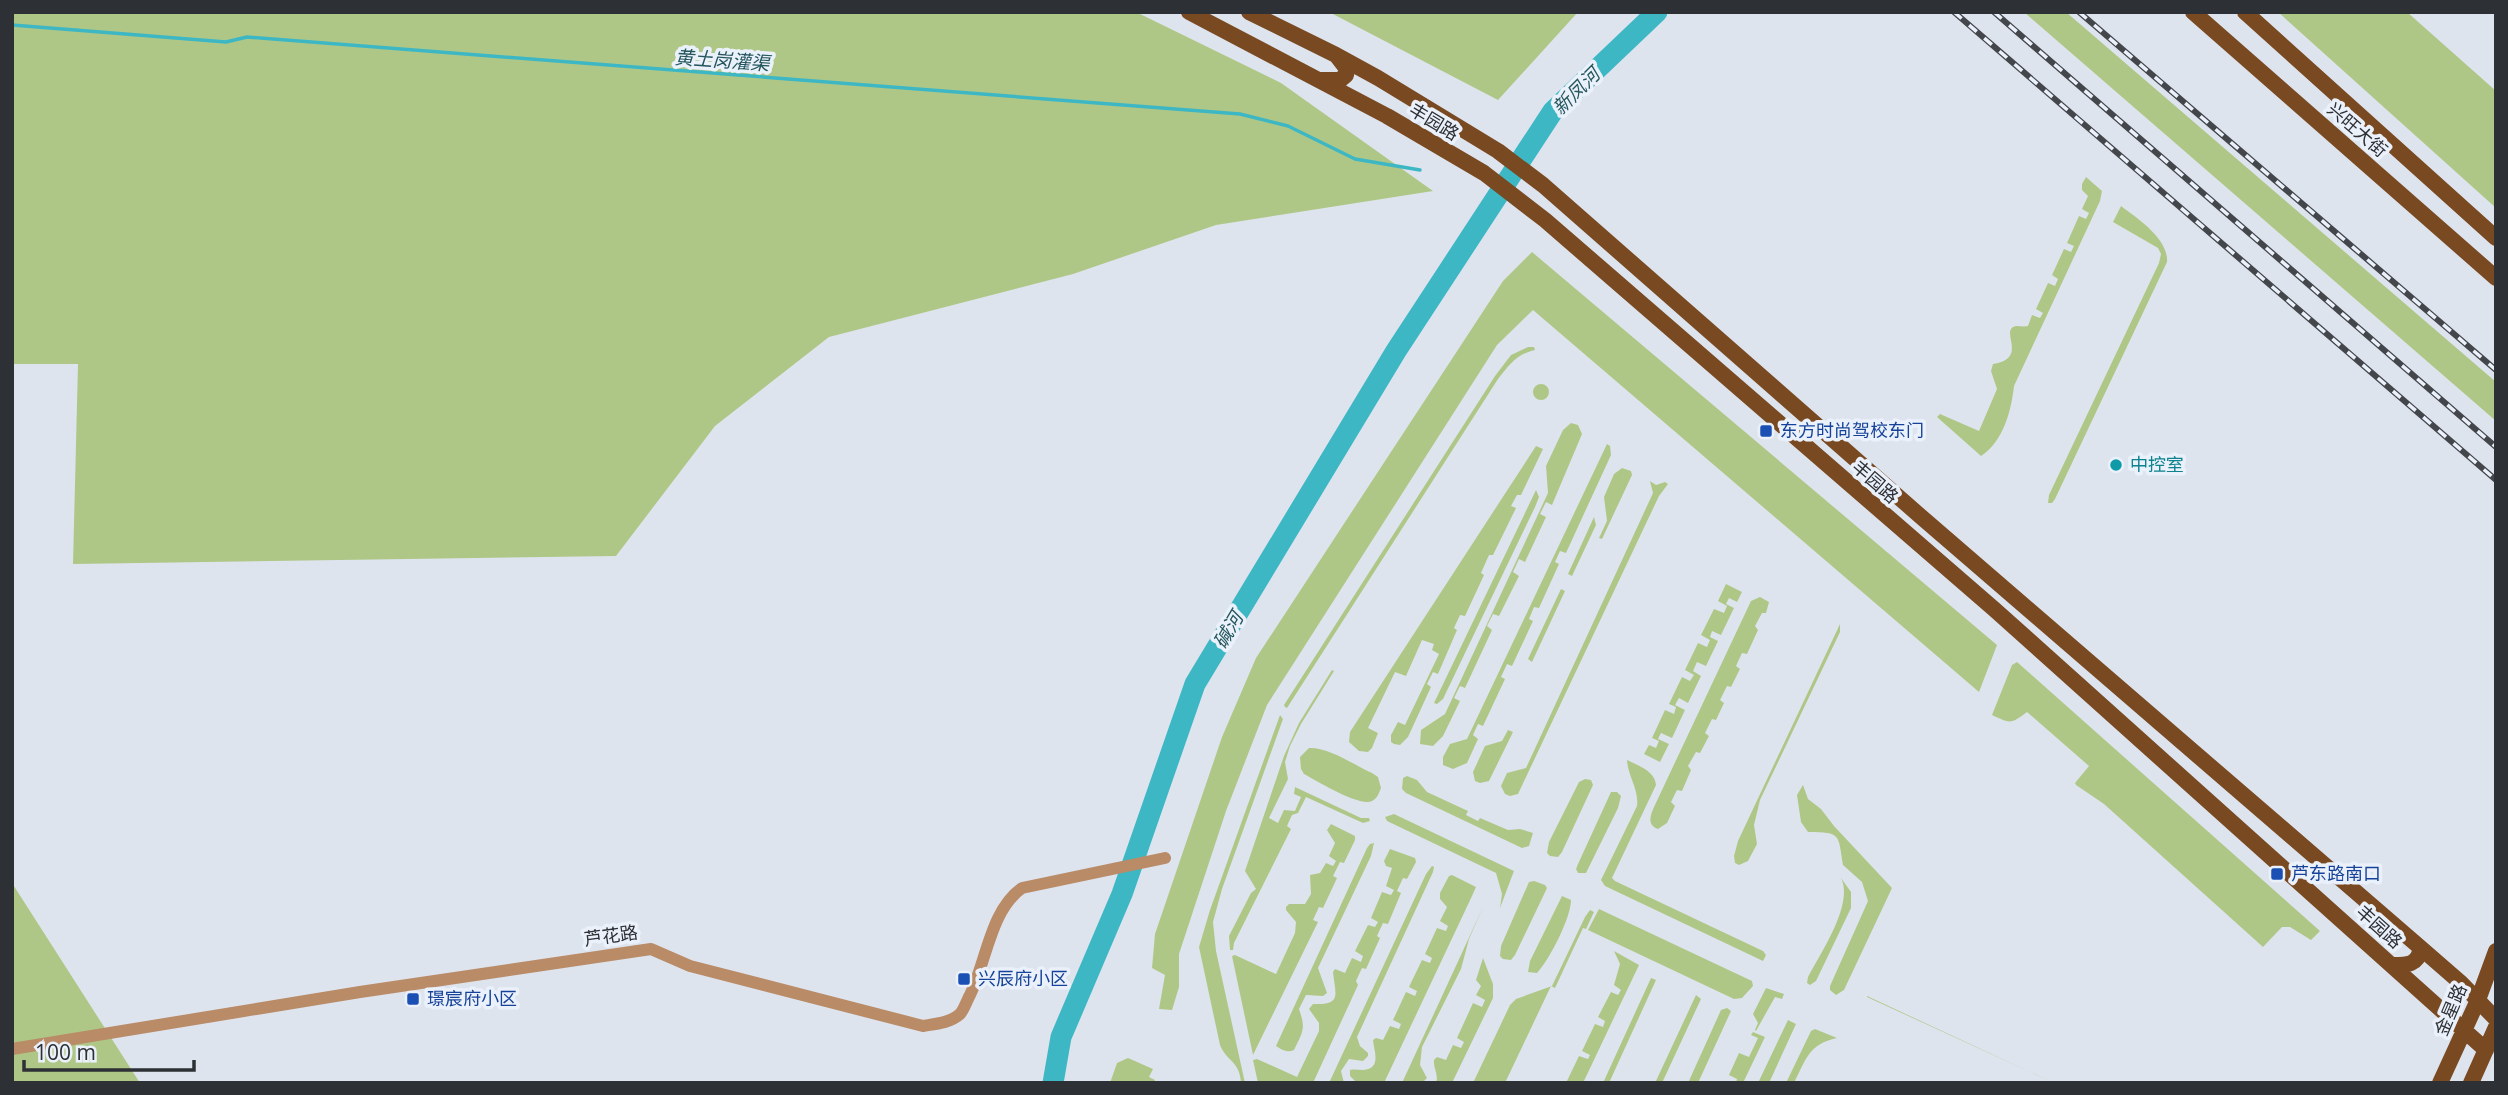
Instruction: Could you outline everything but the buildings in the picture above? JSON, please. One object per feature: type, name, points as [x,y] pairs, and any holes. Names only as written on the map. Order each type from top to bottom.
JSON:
[{"type":"main road","name":"丰园路","points":[[1189,12],[1321,80],[1485,173],[1994,609],[2486,1050]]},
{"type":"main road","name":"丰园路","points":[[1249,12],[1336,55],[1413,100],[1498,151],[1543,185],[1919,515],[2421,949],[2496,1019]]},
{"type":"main road","name":"兴旺大街","points":[[2193,12],[2496,278]]},
{"type":"main road","name":"兴旺大街","points":[[2245,12],[2496,237]]},
{"type":"main road","points":[[1321,80],[1339,80],[1346,75],[1347,69],[1336,55]]},
{"type":"main road","points":[[1387,116],[1385,105],[1389,99],[1396,96],[1413,100]]},
{"type":"main road","points":[[2393,965],[2409,965],[2419,958],[2421,949]]},
{"type":"main road","name":"金星路","points":[[2440,1083],[2478,1000],[2496,951]]},
{"type":"main road","points":[[2471,1083],[2496,1027]]},
{"type":"street","name":"芦花路","points":[[12,1049],[333,996],[651,948],[690,965],[923,1026],[946,1022],[960,1013],[975,984],[1003,907],[1010,896],[1022,888],[1165,858]]},
{"type":"green space","points":[[12,12],[1136,12],[1281,83],[1433,191],[1216,225],[1073,274],[829,337],[715,426],[616,556],[73,564],[78,364],[12,364]]},
{"type":"green space","points":[[1329,12],[1578,12],[1498,100]]},
{"type":"green space","points":[[2024,12],[2066,12],[2496,382],[2496,421]]},
{"type":"green space","points":[[2278,12],[2407,12],[2496,91],[2496,208]]},
{"type":"green space","points":[[2086,177],[2102,191],[2100,201],[2014,386],[2005,425],[1995,443],[1981,456],[1937,417],[1940,414],[1979,431],[1997,389],[1991,371],[1993,364],[2010,356],[2011,329],[2028,326],[2032,315],[2040,318],[2043,313],[2036,309],[2048,283],[2055,286],[2058,279],[2052,275],[2064,249],[2071,252],[2074,246],[2067,243],[2079,216],[2086,219],[2089,213],[2082,209],[2088,196],[2082,190]]},
{"type":"green space","points":[[2121,206],[2158,237],[2166,253],[2167,262],[2055,499],[2048,503],[2049,495],[2159,263],[2161,254],[2158,248],[2113,222]]},
{"type":"green space","points":[[1532,252],[1997,645],[1979,692],[1533,310],[1497,345],[1267,705],[1226,811],[1179,954],[1179,987],[1172,1010],[1159,1009],[1165,975],[1152,968],[1155,934],[1222,737],[1256,658],[1503,281]]},
{"type":"green space","points":[[1534,347],[1535,350],[1510,364],[1498,379],[1287,708],[1285,707],[1495,376],[1511,355]]},
{"type":"green space","points":[[1538,384],[1544,384],[1549,392],[1547,398],[1538,400],[1533,395],[1533,389]]},
{"type":"green space","points":[[1571,423],[1578,425],[1582,434],[1552,505],[1546,502],[1540,514],[1546,517],[1525,562],[1519,559],[1513,572],[1519,576],[1499,616],[1493,614],[1487,626],[1492,630],[1465,688],[1460,686],[1454,698],[1460,701],[1443,736],[1433,746],[1420,744],[1421,730],[1445,714],[1548,493],[1546,466],[1563,430]]},
{"type":"green space","points":[[1607,444],[1610,446],[1611,455],[1566,553],[1560,551],[1555,562],[1559,564],[1539,608],[1534,607],[1529,619],[1533,621],[1512,666],[1507,664],[1501,677],[1505,679],[1483,726],[1478,724],[1473,735],[1478,739],[1467,763],[1453,769],[1443,765],[1443,757],[1450,744],[1467,739]]},
{"type":"green space","points":[[1536,446],[1543,449],[1521,495],[1517,495],[1511,506],[1516,508],[1493,555],[1489,555],[1481,573],[1484,575],[1465,616],[1460,615],[1454,628],[1457,630],[1438,674],[1433,672],[1427,684],[1431,687],[1408,737],[1400,745],[1391,742],[1391,735],[1398,722],[1405,725],[1439,654],[1432,650],[1434,644],[1422,640],[1406,676],[1395,672],[1368,728],[1378,733],[1372,748],[1368,752],[1359,751],[1349,742],[1350,732]]},
{"type":"green space","points":[[1622,468],[1631,471],[1632,475],[1602,539],[1599,538],[1607,521],[1604,497],[1614,474]]},
{"type":"green space","points":[[1650,481],[1656,485],[1665,482],[1668,484],[1659,496],[1518,794],[1505,794],[1501,786],[1507,773],[1526,768],[1653,493]]},
{"type":"green space","points":[[1536,490],[1539,497],[1535,507],[1443,699],[1437,704],[1434,703]]},
{"type":"green space","points":[[1594,517],[1596,525],[1572,576],[1568,574]]},
{"type":"green space","points":[[1726,584],[1742,592],[1737,602],[1729,598],[1726,604],[1734,608],[1721,635],[1712,631],[1710,637],[1718,641],[1706,666],[1697,662],[1693,671],[1701,676],[1688,703],[1679,698],[1675,705],[1685,710],[1672,738],[1661,733],[1658,739],[1669,744],[1660,762],[1644,754],[1649,745],[1656,748],[1659,741],[1652,738],[1665,710],[1674,714],[1676,707],[1669,704],[1682,677],[1690,681],[1694,675],[1685,670],[1698,643],[1707,647],[1710,640],[1701,635],[1714,609],[1724,613],[1727,606],[1718,601]]},
{"type":"green space","points":[[1561,589],[1565,591],[1532,662],[1528,659]]},
{"type":"green space","points":[[1760,597],[1769,602],[1766,613],[1762,613],[1755,626],[1758,630],[1747,654],[1742,653],[1736,666],[1740,669],[1731,687],[1727,686],[1720,700],[1724,703],[1716,720],[1712,719],[1705,733],[1709,736],[1700,753],[1696,752],[1688,766],[1691,770],[1682,791],[1677,790],[1671,802],[1675,806],[1667,823],[1658,829],[1651,823],[1654,807],[1751,601]]},
{"type":"green space","points":[[1840,624],[1840,632],[1760,800],[1754,825],[1757,844],[1748,861],[1739,865],[1735,863],[1734,856],[1738,841]]},
{"type":"green space","points":[[2017,662],[2320,931],[2311,940],[2290,927],[2282,927],[2263,947],[2104,804],[2076,785],[2089,766],[2027,712],[2011,721],[1992,715],[2012,665]]},
{"type":"green space","points":[[1332,670],[1334,671],[1290,746],[1285,762],[1288,779],[1269,818],[1278,823],[1284,810],[1295,811],[1301,797],[1294,794],[1295,787],[1361,818],[1369,818],[1370,821],[1363,823],[1306,797],[1298,813],[1292,815],[1287,826],[1291,829],[1234,943],[1233,950],[1230,950],[1229,936],[1251,893],[1256,889],[1245,871],[1284,756],[1299,723]]},
{"type":"green space","points":[[1280,715],[1283,719],[1222,889],[1213,922],[1216,951],[1245,1083],[1241,1083],[1238,1070],[1220,1045],[1199,947]]},
{"type":"green space","points":[[1508,730],[1513,732],[1489,781],[1475,781],[1473,772],[1485,746],[1502,741]]},
{"type":"green space","points":[[1309,748],[1333,753],[1378,777],[1381,788],[1377,797],[1366,802],[1358,800],[1304,774],[1300,757]]},
{"type":"green space","points":[[1627,760],[1650,773],[1656,785],[1612,878],[1763,951],[1766,955],[1763,961],[1605,886],[1601,880],[1637,806]]},
{"type":"green space","points":[[1407,776],[1417,780],[1427,792],[1468,811],[1466,815],[1478,821],[1480,818],[1508,830],[1520,829],[1533,833],[1529,846],[1522,848],[1406,793],[1402,789],[1403,778]]},
{"type":"green space","points":[[1591,780],[1593,785],[1562,852],[1558,857],[1550,856],[1547,853],[1549,842],[1579,782]]},
{"type":"green space","points":[[1803,785],[1808,799],[1821,809],[1892,888],[1844,990],[1836,995],[1830,990],[1830,986],[1868,901],[1862,882],[1843,865],[1836,837],[1827,833],[1808,832],[1801,822],[1797,795]]},
{"type":"green space","points":[[1611,792],[1617,792],[1621,796],[1618,808],[1586,873],[1578,873],[1578,864]]},
{"type":"green space","points":[[1394,814],[1514,871],[1500,908],[1502,894],[1496,873],[1387,821],[1385,817]]},
{"type":"green space","points":[[1331,824],[1355,836],[1355,840],[1344,863],[1340,862],[1333,876],[1337,878],[1323,908],[1319,907],[1313,920],[1318,922],[1253,1055],[1232,956],[1276,974],[1295,933],[1296,922],[1286,907],[1289,904],[1305,904],[1311,894],[1310,875],[1320,873],[1326,863],[1333,866],[1336,861],[1329,856],[1335,843],[1327,830]]},
{"type":"green space","points":[[1374,843],[1371,856],[1318,968],[1327,993],[1323,996],[1306,995],[1299,1009],[1303,1026],[1300,1038],[1294,1050],[1282,1050],[1276,1046],[1367,848]]},
{"type":"green space","points":[[1390,849],[1415,858],[1416,862],[1407,879],[1403,878],[1397,891],[1401,893],[1388,924],[1383,923],[1377,936],[1380,938],[1366,969],[1362,968],[1356,981],[1358,985],[1313,1083],[1258,1083],[1253,1060],[1257,1059],[1297,1077],[1319,1031],[1319,1023],[1309,1009],[1313,1004],[1329,1003],[1335,997],[1335,969],[1345,973],[1352,958],[1361,962],[1363,956],[1355,951],[1368,925],[1375,927],[1378,922],[1371,918],[1382,892],[1391,895],[1394,890],[1386,886],[1392,868],[1386,866],[1384,861]]},
{"type":"green space","points":[[1432,866],[1433,872],[1357,1037],[1368,1056],[1363,1061],[1349,1059],[1341,1071],[1344,1083],[1329,1083],[1426,874]]},
{"type":"green space","points":[[1452,875],[1476,887],[1472,896],[1384,1083],[1357,1083],[1350,1076],[1350,1070],[1369,1069],[1373,1066],[1376,1059],[1373,1040],[1383,1040],[1390,1026],[1399,1029],[1401,1024],[1393,1020],[1406,992],[1415,996],[1417,991],[1409,987],[1422,960],[1430,963],[1432,958],[1425,954],[1437,928],[1446,931],[1448,926],[1440,921],[1447,907],[1440,899],[1440,893]]},
{"type":"green space","points":[[1841,878],[1851,892],[1851,908],[1816,981],[1810,985],[1807,983],[1808,977],[1840,914],[1844,889]]},
{"type":"green space","points":[[1534,881],[1547,888],[1515,955],[1511,960],[1503,959],[1500,956],[1501,946],[1529,882]]},
{"type":"green space","points":[[12,883],[140,1083],[12,1083]]},
{"type":"green space","points":[[1562,896],[1571,900],[1563,928],[1542,967],[1537,973],[1528,972],[1530,961]]},
{"type":"green space","points":[[1484,905],[1469,939],[1461,969],[1422,1047],[1420,1065],[1427,1078],[1423,1082],[1402,1083]]},
{"type":"green space","points":[[1599,909],[1752,981],[1753,986],[1742,998],[1734,999],[1588,930]]},
{"type":"green space","points":[[1590,910],[1594,912],[1586,929],[1583,928],[1555,988],[1551,986],[1585,917]]},
{"type":"green space","points":[[1614,951],[1639,965],[1583,1083],[1566,1083],[1579,1056],[1588,1059],[1590,1055],[1582,1051],[1595,1024],[1603,1027],[1605,1021],[1598,1017],[1611,992],[1618,995],[1621,990],[1614,985],[1620,964]]},
{"type":"green space","points":[[1483,958],[1493,984],[1493,998],[1452,1083],[1436,1083],[1434,1060],[1437,1057],[1446,1060],[1453,1045],[1461,1048],[1464,1042],[1457,1038],[1473,1003],[1482,1007],[1485,1000],[1476,995],[1481,986],[1476,980]]},
{"type":"green space","points":[[1651,978],[1656,980],[1609,1083],[1603,1083]]},
{"type":"green space","points":[[1551,986],[1505,1083],[1473,1083],[1510,1005],[1516,999]]},
{"type":"green space","points":[[1766,988],[1784,994],[1782,999],[1775,997],[1756,1031],[1758,1023],[1753,1014]]},
{"type":"green space","points":[[1696,995],[1701,999],[1662,1083],[1655,1083]]},
{"type":"green space","points":[[1867,996],[2054,1083],[1867,997]]},
{"type":"green space","points":[[1727,1008],[1731,1011],[1698,1083],[1688,1083],[1721,1010]]},
{"type":"green space","points":[[1788,1020],[1796,1024],[1769,1083],[1758,1083]]},
{"type":"green space","points":[[1815,1029],[1837,1038],[1814,1049],[1805,1060],[1794,1083],[1786,1083],[1811,1031]]},
{"type":"green space","points":[[1753,1032],[1765,1037],[1743,1083],[1736,1083],[1737,1079],[1729,1075],[1739,1053],[1749,1057],[1758,1038],[1751,1035]]},
{"type":"green space","points":[[1128,1058],[1153,1069],[1149,1077],[1155,1080],[1154,1083],[1110,1083],[1117,1063]]},
{"type":"waterway","name":"碱河","points":[[1053,1083],[1061,1037],[1122,894],[1195,684],[1396,351],[1553,111],[1657,12]]},
{"type":"waterway","name":"黄土岗灌渠","points":[[12,25],[226,42],[247,37],[1240,114],[1288,126],[1355,159],[1420,170]]},
{"type":"railway","points":[[1954,12],[2496,480]]},
{"type":"railway","points":[[1994,12],[2496,447]]},
{"type":"railway","points":[[2079,12],[2496,370]]},
{"type":"place","name":"东方时尚驾校东门","points":[[1766,431]]},
{"type":"place","name":"中控室","points":[[2116,465]]},
{"type":"place","name":"芦东路南口","points":[[2277,874]]},
{"type":"place","name":"兴辰府小区","points":[[964,979]]},
{"type":"place","name":"璟宸府小区","points":[[413,999]]},
{"type":"water label","name":"新凤河","points":[[1576,91]]}]
